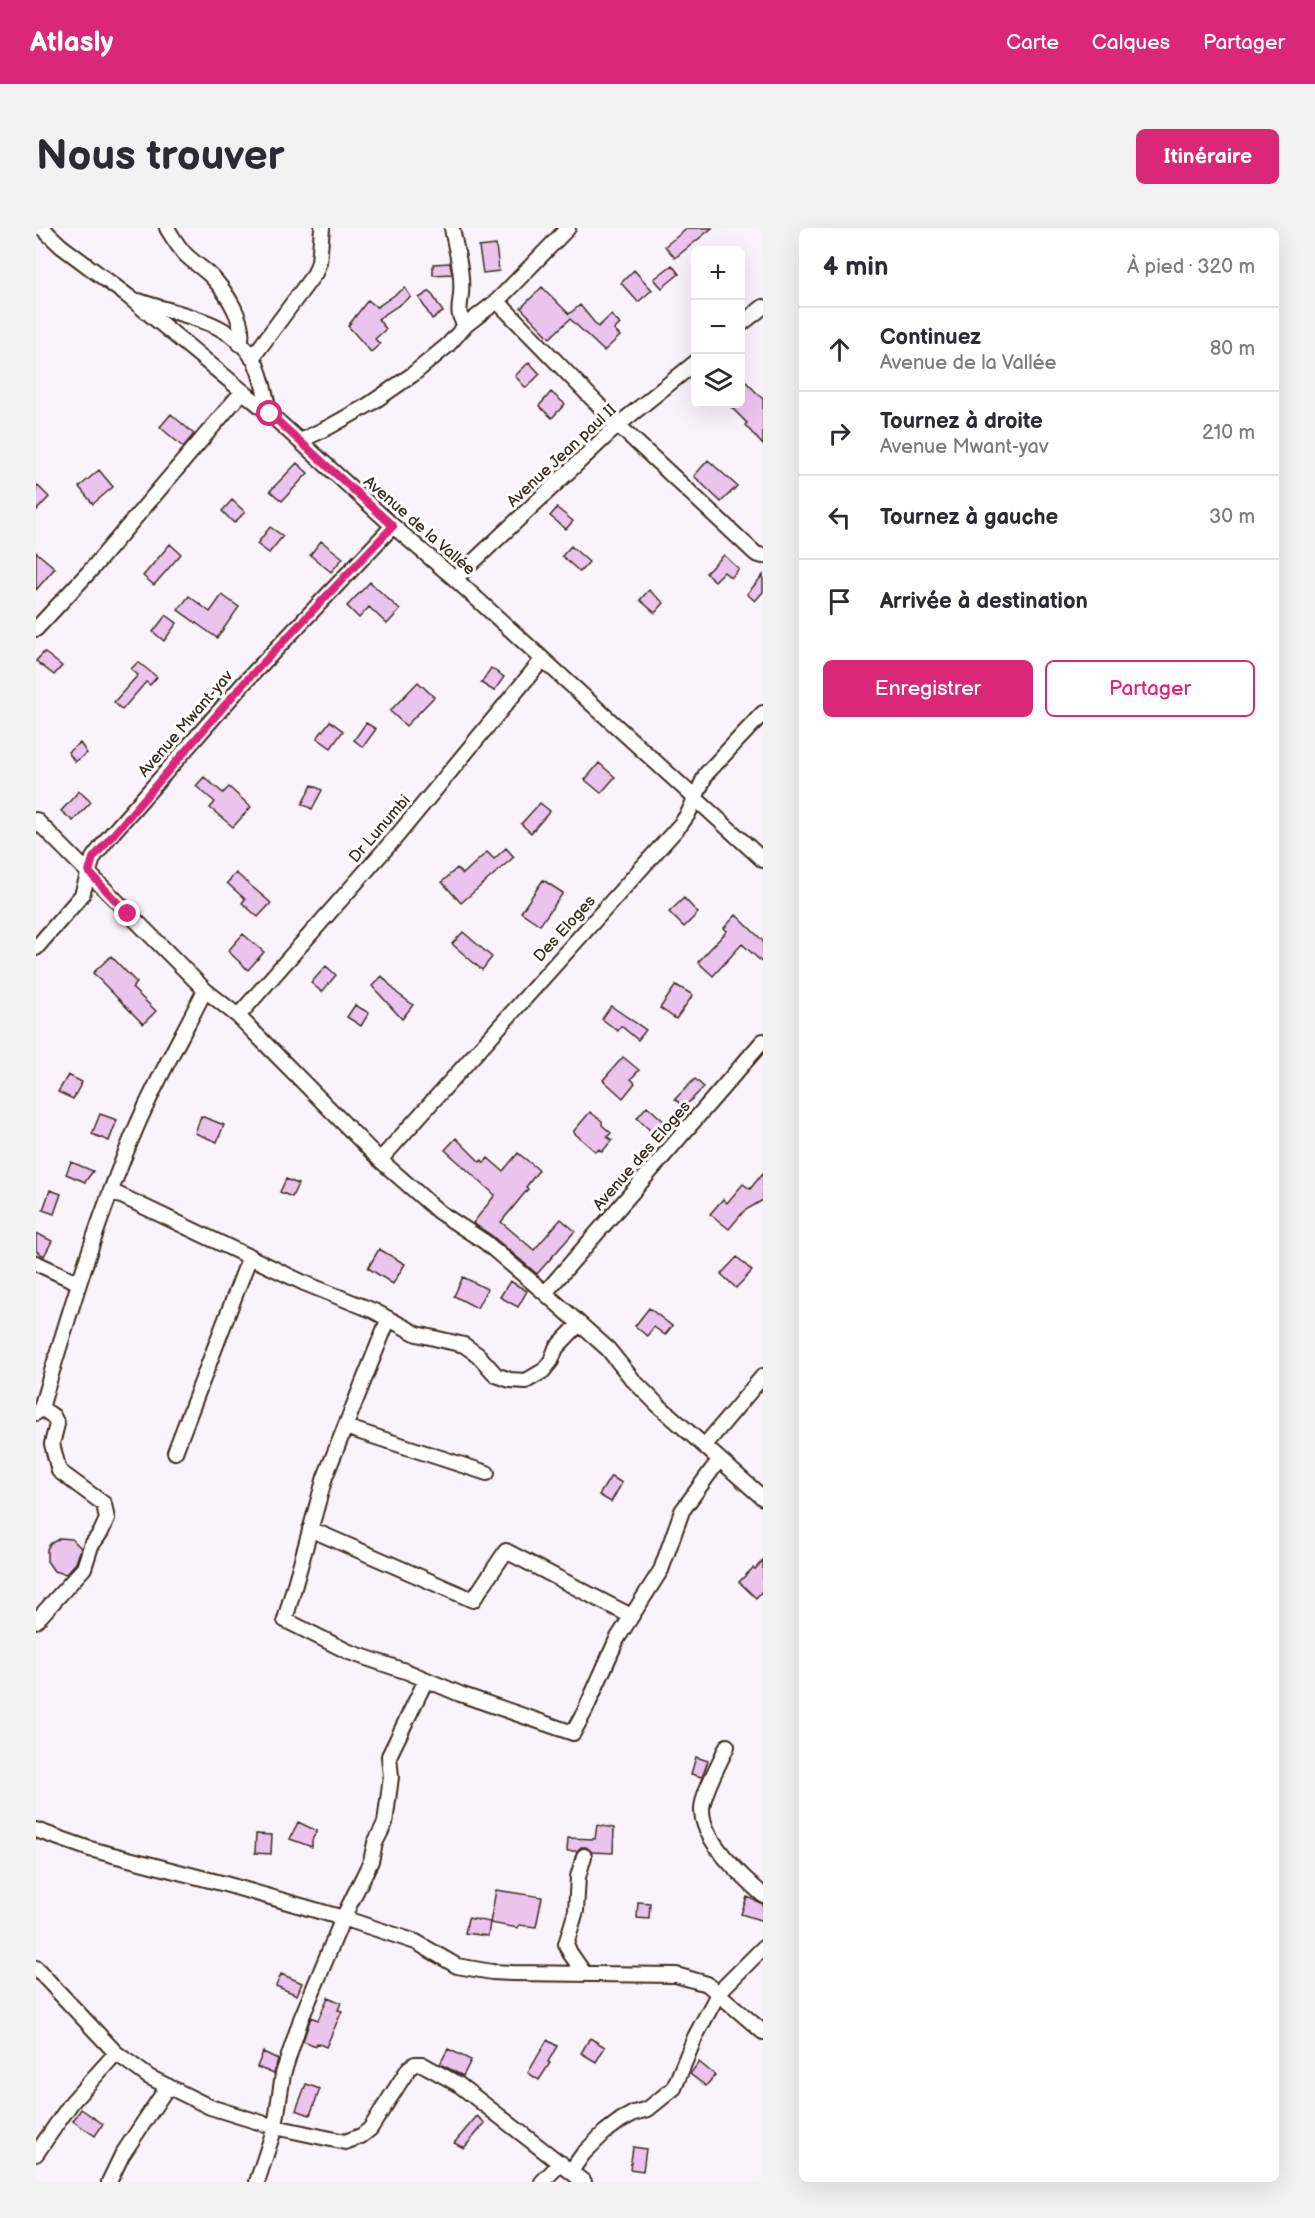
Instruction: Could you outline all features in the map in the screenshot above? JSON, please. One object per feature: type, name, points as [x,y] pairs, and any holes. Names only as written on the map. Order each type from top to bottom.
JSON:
[{"type":"street","points":[[167,228],[181,250],[212,278],[223,292],[237,315],[243,332],[240,344]]},
{"type":"street","points":[[252,358],[315,273],[319,262],[322,228]]},
{"type":"street","points":[[452,228],[462,269],[458,310],[461,320],[466,325]]},
{"type":"street","name":"Avenue de la Vallée","points":[[51,230],[87,267],[129,297],[270,414],[455,579],[763,861]]},
{"type":"street","points":[[300,441],[330,427],[387,393],[448,345],[466,325],[497,301],[562,230]]},
{"type":"street","points":[[129,297],[206,321],[221,328],[252,358],[259,372],[270,414]]},
{"type":"street","points":[[497,301],[618,425],[756,554],[763,556]]},
{"type":"street","points":[[745,322],[763,307]]},
{"type":"street","name":"Avenue Jean paul II","points":[[455,579],[618,425],[691,366]]},
{"type":"street","points":[[36,629],[90,571],[242,392]]},
{"type":"street","name":"Avenue Mwant-yav","points":[[36,948],[82,895],[93,858],[109,837],[244,683],[393,526]]},
{"type":"street","name":"Dr Lunumbi","points":[[238,1016],[396,837],[543,660]]},
{"type":"street","name":"Des Eloges","points":[[380,1160],[681,824],[706,774],[763,713]]},
{"type":"street","points":[[36,820],[205,990],[238,1016],[380,1160],[439,1212],[485,1242],[545,1293],[608,1349],[633,1380],[657,1404],[763,1498]]},
{"type":"street","points":[[36,1621],[74,1576],[84,1568],[91,1546],[107,1519],[104,1504],[59,1471],[52,1444],[57,1424],[53,1416],[38,1410],[79,1283],[136,1127],[205,990]]},
{"type":"street","name":"Avenue des Eloges","points":[[545,1293],[763,1041]]},
{"type":"street","points":[[111,1191],[304,1283],[374,1311],[417,1334],[464,1345],[478,1355],[496,1375],[510,1380],[526,1381],[543,1371],[556,1348],[579,1324]]},
{"type":"street","points":[[175,1452],[250,1256]]},
{"type":"street","points":[[36,1263],[79,1283]]},
{"type":"street","points":[[388,1320],[325,1477],[285,1620],[349,1652],[573,1733],[617,1639],[661,1570],[682,1511],[719,1460]]},
{"type":"street","points":[[705,1445],[763,1376]]},
{"type":"street","points":[[345,1427],[487,1473]]},
{"type":"street","points":[[310,1529],[473,1600],[506,1551],[631,1616]]},
{"type":"street","points":[[257,2182],[275,2127],[283,2074],[300,2019],[343,1918],[371,1861],[375,1843],[385,1823],[391,1777],[388,1756],[426,1680]]},
{"type":"street","points":[[728,1746],[704,1798],[702,1810],[704,1823],[714,1843],[763,1895]]},
{"type":"street","points":[[36,1830],[90,1849],[343,1918],[416,1942],[457,1966],[492,1972],[676,1975],[707,1984],[763,2032]]},
{"type":"street","points":[[584,1856],[578,1877],[576,1911],[566,1944],[584,1973]]},
{"type":"street","points":[[542,2182],[583,2154],[621,2120],[648,2109],[674,2088],[695,2037],[719,1992],[763,1948]]},
{"type":"street","points":[[36,1968],[116,2053],[149,2077],[210,2107],[275,2127],[345,2142],[353,2140],[370,2129],[409,2068],[419,2064],[458,2084],[584,2182]]},
{"type":"street","points":[[36,2154],[72,2102],[116,2053]]},
{"type":"street","points":[[109,2182],[122,2155],[168,2086]]},
{"type":"building","points":[[688,228],[712,228],[675,258],[665,246]]},
{"type":"building","points":[[496,245],[499,271],[483,273],[479,247]]},
{"type":"building","points":[[450,263],[452,274],[433,275],[433,264]]},
{"type":"building","points":[[672,265],[679,274],[662,288],[654,279]]},
{"type":"building","points":[[634,270],[652,290],[638,302],[621,283]]},
{"type":"building","points":[[542,287],[569,314],[580,305],[598,327],[611,315],[620,324],[614,330],[620,336],[604,351],[570,319],[550,338],[521,308]]},
{"type":"building","points":[[405,288],[411,297],[378,319],[386,329],[375,339],[380,344],[371,352],[348,326],[368,300],[377,307]]},
{"type":"building","points":[[430,291],[443,312],[432,319],[419,298]]},
{"type":"building","points":[[529,362],[540,374],[526,388],[515,376]]},
{"type":"building","points":[[745,381],[763,399],[763,445],[745,425],[747,423],[732,408],[745,408]]},
{"type":"building","points":[[551,392],[565,404],[552,418],[539,406]]},
{"type":"building","points":[[171,414],[194,434],[183,447],[160,427]]},
{"type":"building","points":[[708,460],[737,486],[721,502],[694,476]]},
{"type":"building","points":[[297,463],[308,473],[282,501],[270,491]]},
{"type":"building","points":[[99,470],[113,487],[93,504],[79,487]]},
{"type":"building","points":[[36,484],[49,497],[36,511]]},
{"type":"building","points":[[232,500],[245,512],[234,523],[222,511]]},
{"type":"building","points":[[557,508],[573,521],[566,529],[550,516]]},
{"type":"building","points":[[270,527],[283,536],[269,553],[257,544]]},
{"type":"building","points":[[321,541],[343,558],[331,572],[310,555]]},
{"type":"building","points":[[170,544],[181,554],[154,585],[143,576]]},
{"type":"building","points":[[571,546],[589,562],[580,572],[562,556]]},
{"type":"building","points":[[36,552],[55,568],[36,590]]},
{"type":"building","points":[[724,555],[739,569],[731,578],[724,572],[715,581],[706,573]]},
{"type":"building","points":[[763,575],[763,592],[755,601],[747,594]]},
{"type":"building","points":[[370,582],[400,610],[387,624],[369,607],[359,618],[347,606]]},
{"type":"building","points":[[649,590],[664,603],[655,613],[640,600]]},
{"type":"building","points":[[222,595],[239,607],[217,638],[178,610],[189,596],[210,612]]},
{"type":"building","points":[[166,615],[177,623],[164,641],[153,632]]},
{"type":"building","points":[[44,652],[62,666],[54,675],[36,661]]},
{"type":"building","points":[[138,662],[157,677],[150,685],[146,682],[122,710],[114,702],[138,675],[131,669]]},
{"type":"building","points":[[491,668],[504,677],[494,691],[481,683]]},
{"type":"building","points":[[418,682],[434,697],[406,726],[390,711]]},
{"type":"building","points":[[330,721],[343,731],[331,748],[317,738]]},
{"type":"building","points":[[366,723],[376,729],[363,747],[354,740]]},
{"type":"building","points":[[80,743],[87,753],[75,762],[68,752]]},
{"type":"building","points":[[599,763],[615,777],[601,793],[585,780]]},
{"type":"building","points":[[204,777],[223,793],[229,787],[251,807],[233,827],[210,808],[215,802],[196,786]]},
{"type":"building","points":[[312,785],[322,790],[312,809],[302,804]]},
{"type":"building","points":[[79,791],[91,802],[73,821],[61,811]]},
{"type":"building","points":[[540,803],[550,811],[531,833],[521,824]]},
{"type":"building","points":[[506,848],[514,857],[461,903],[442,882],[457,868],[463,874],[487,852],[494,859]]},
{"type":"building","points":[[236,873],[271,903],[258,917],[242,903],[245,899],[227,883]]},
{"type":"building","points":[[543,880],[563,893],[540,925],[521,912]]},
{"type":"building","points":[[684,898],[698,913],[684,927],[669,912]]},
{"type":"building","points":[[736,915],[763,941],[763,963],[742,944],[713,976],[698,962],[727,931],[724,928]]},
{"type":"building","points":[[463,932],[492,957],[482,970],[452,944]]},
{"type":"building","points":[[243,934],[264,952],[248,970],[228,951]]},
{"type":"building","points":[[111,956],[137,983],[132,988],[156,1011],[143,1024],[93,973]]},
{"type":"building","points":[[326,966],[336,975],[322,992],[311,983]]},
{"type":"building","points":[[382,976],[397,993],[413,1005],[402,1019],[372,986]]},
{"type":"building","points":[[676,985],[693,995],[676,1019],[660,1008]]},
{"type":"building","points":[[355,1005],[369,1013],[361,1026],[347,1017]]},
{"type":"building","points":[[611,1006],[646,1030],[638,1040],[621,1026],[618,1031],[602,1019]]},
{"type":"building","points":[[623,1057],[639,1070],[631,1079],[635,1083],[623,1098],[603,1080]]},
{"type":"building","points":[[68,1075],[82,1082],[73,1099],[58,1092]]},
{"type":"building","points":[[695,1079],[704,1087],[684,1107],[675,1099]]},
{"type":"building","points":[[647,1106],[667,1124],[656,1136],[637,1118]]},
{"type":"building","points":[[590,1112],[602,1121],[602,1125],[611,1133],[607,1137],[612,1140],[602,1152],[599,1149],[596,1152],[573,1132]]},
{"type":"building","points":[[100,1114],[117,1120],[109,1141],[92,1134]]},
{"type":"building","points":[[201,1116],[224,1125],[217,1142],[195,1133]]},
{"type":"building","points":[[456,1138],[480,1162],[482,1160],[484,1163],[488,1158],[503,1171],[518,1153],[539,1170],[526,1187],[528,1189],[501,1222],[534,1250],[561,1219],[575,1231],[537,1274],[491,1235],[473,1223],[495,1195],[445,1150]]},
{"type":"building","points":[[71,1162],[93,1171],[85,1182],[66,1174]]},
{"type":"building","points":[[763,1173],[763,1200],[744,1211],[729,1229],[710,1214],[723,1199],[727,1203],[743,1184],[750,1189]]},
{"type":"building","points":[[286,1179],[298,1184],[292,1197],[280,1192]]},
{"type":"building","points":[[50,1190],[61,1194],[54,1214],[43,1210]]},
{"type":"building","points":[[36,1233],[52,1241],[44,1256],[36,1251]]},
{"type":"building","points":[[379,1249],[405,1264],[393,1284],[368,1268]]},
{"type":"building","points":[[737,1257],[752,1271],[736,1288],[721,1274]]},
{"type":"building","points":[[463,1277],[487,1289],[477,1308],[454,1296]]},
{"type":"building","points":[[510,1281],[527,1291],[518,1307],[500,1297]]},
{"type":"building","points":[[649,1308],[672,1326],[665,1335],[654,1327],[647,1336],[635,1326]]},
{"type":"building","points":[[611,1476],[622,1483],[611,1502],[599,1495]]},
{"type":"building","points":[[60,1538],[72,1539],[81,1548],[76,1563],[66,1574],[54,1571],[47,1561],[47,1549],[50,1544]]},
{"type":"building","points":[[763,1560],[763,1590],[756,1598],[739,1582]]},
{"type":"building","points":[[696,1757],[708,1761],[702,1777],[691,1774]]},
{"type":"building","points":[[298,1822],[317,1831],[312,1840],[312,1847],[290,1839]]},
{"type":"building","points":[[597,1825],[614,1828],[613,1853],[592,1852],[586,1847],[581,1847],[577,1851],[567,1851],[568,1838],[595,1839]]},
{"type":"building","points":[[256,1834],[272,1835],[271,1854],[255,1853]]},
{"type":"building","points":[[496,1890],[542,1897],[536,1927],[519,1925],[518,1928],[490,1923]]},
{"type":"building","points":[[747,1897],[763,1904],[763,1921],[741,1914]]},
{"type":"building","points":[[638,1902],[650,1903],[649,1919],[637,1918]]},
{"type":"building","points":[[468,1918],[490,1922],[488,1936],[465,1933]]},
{"type":"building","points":[[281,1974],[302,1983],[297,1995],[276,1986]]},
{"type":"building","points":[[328,1997],[341,2003],[338,2010],[342,2011],[326,2047],[303,2041],[311,2017],[318,2020]]},
{"type":"building","points":[[590,2038],[605,2047],[596,2062],[581,2053]]},
{"type":"building","points":[[547,2040],[557,2046],[539,2080],[528,2073]]},
{"type":"building","points":[[448,2049],[471,2060],[463,2076],[440,2064]]},
{"type":"building","points":[[263,2052],[278,2059],[274,2074],[257,2067]]},
{"type":"building","points":[[699,2062],[715,2075],[706,2086],[690,2074]]},
{"type":"building","points":[[306,2084],[320,2089],[310,2115],[296,2110]]},
{"type":"building","points":[[81,2109],[103,2124],[95,2136],[73,2121]]},
{"type":"building","points":[[477,2116],[485,2123],[464,2148],[454,2143]]},
{"type":"building","points":[[633,2147],[646,2149],[643,2171],[630,2169]]},
{"type":"route","points":[[128,914],[89,872],[93,858],[244,683],[393,526],[270,414]]}]
